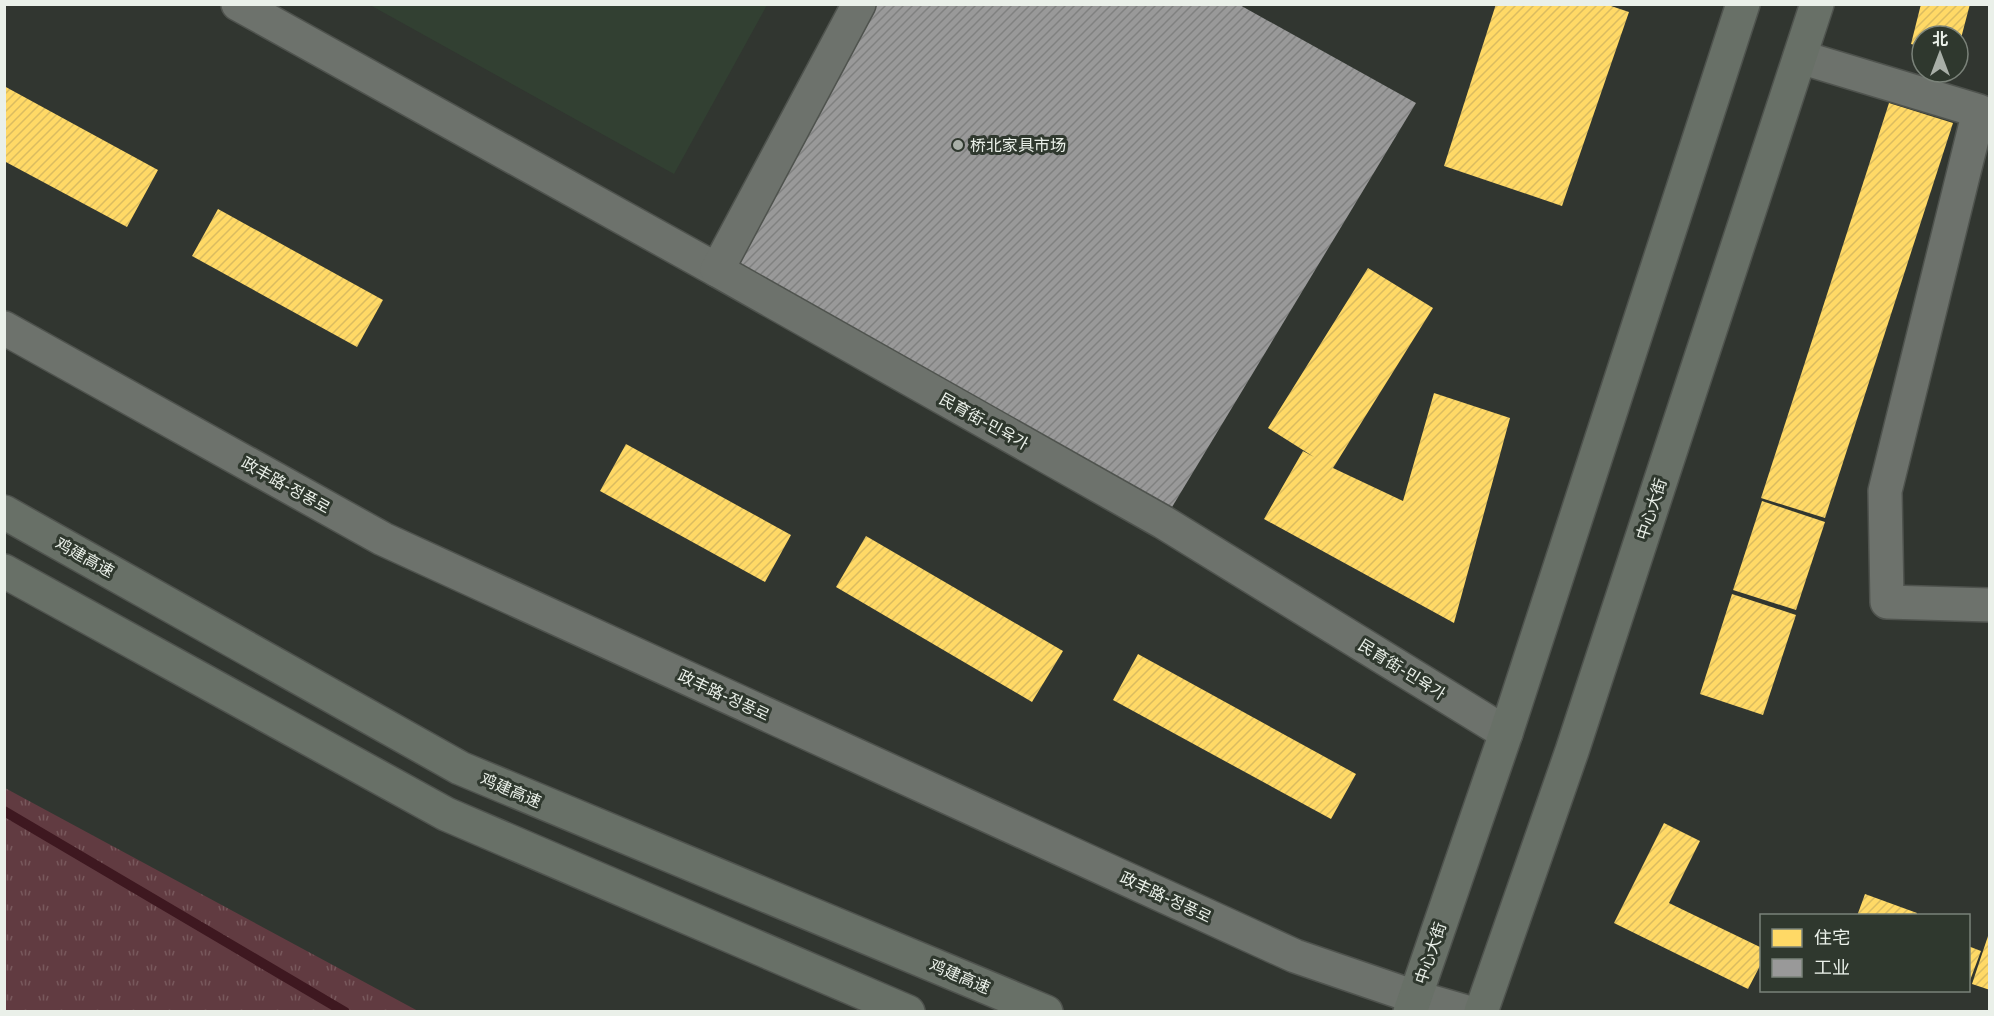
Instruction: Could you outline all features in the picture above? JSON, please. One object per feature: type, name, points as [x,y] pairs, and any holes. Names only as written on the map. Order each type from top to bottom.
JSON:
[{"type":"highway","name":"中心大街","points":[[1412,1004],[1506,733],[1743,4]]},
{"type":"highway","name":"中心大街","points":[[1481,1011],[1572,751],[1817,4]]},
{"type":"highway","name":"鸡建高速","points":[[4,512],[460,768],[1046,1011]]},
{"type":"highway","points":[[4,572],[446,814],[908,1011]]},
{"type":"street","name":"民育街-민육가","points":[[238,4],[717,270],[1162,522],[1506,733]]},
{"type":"street","points":[[717,270],[859,4]]},
{"type":"street","points":[[1800,57],[1979,111],[1885,491],[1885,513],[1887,602],[1989,605]]},
{"type":"street","name":"政丰路-정풍로","points":[[4,328],[383,539],[1295,956],[1412,1004],[1467,1011]]},
{"type":"shaded area","points":[[370,5],[767,5],[674,174]]},
{"type":"green space","points":[[5,788],[418,1011],[5,1011]]},
{"type":"building: 住宅","points":[[1496,4],[1605,4],[1629,12],[1562,206],[1444,166]]},
{"type":"building: 住宅","points":[[1921,4],[1970,4],[1965,24],[1916,24]]},
{"type":"building: 住宅","points":[[4,86],[158,170],[127,227],[4,161]]},
{"type":"building: 住宅","points":[[1889,103],[1953,123],[1825,518],[1761,498]]},
{"type":"building: 住宅","points":[[218,209],[383,300],[357,347],[192,256]]},
{"type":"building: 住宅","points":[[1368,268],[1433,308],[1333,468],[1403,501],[1434,393],[1510,418],[1454,623],[1264,519],[1303,451],[1314,457],[1268,428]]},
{"type":"building: 住宅","points":[[626,444],[791,535],[765,582],[600,491]]},
{"type":"building: 住宅","points":[[1762,501],[1825,522],[1796,610],[1733,590]]},
{"type":"building: 住宅","points":[[866,536],[1063,651],[1032,702],[836,587]]},
{"type":"building: 住宅","points":[[1732,594],[1796,615],[1763,715],[1700,694]]},
{"type":"building: 住宅","points":[[1138,654],[1356,774],[1331,819],[1113,700]]},
{"type":"building: 住宅","points":[[1664,823],[1700,841],[1669,903],[1760,947],[1760,966],[1748,989],[1614,923]]},
{"type":"building: 住宅","points":[[1865,894],[1917,913],[1917,914],[1858,914]]},
{"type":"building: 住宅","points":[[1990,933],[1990,990],[1972,984]]},
{"type":"building: 住宅","points":[[1970,947],[1981,951],[1970,980]]},
{"type":"building: 工业","points":[[875,4],[1238,4],[1416,103],[1163,522],[717,270]]},
{"type":"waterway","points":[[4,811],[345,1012]]},
{"type":"place","name":"桥北家具市场","points":[[958,145]]}]
